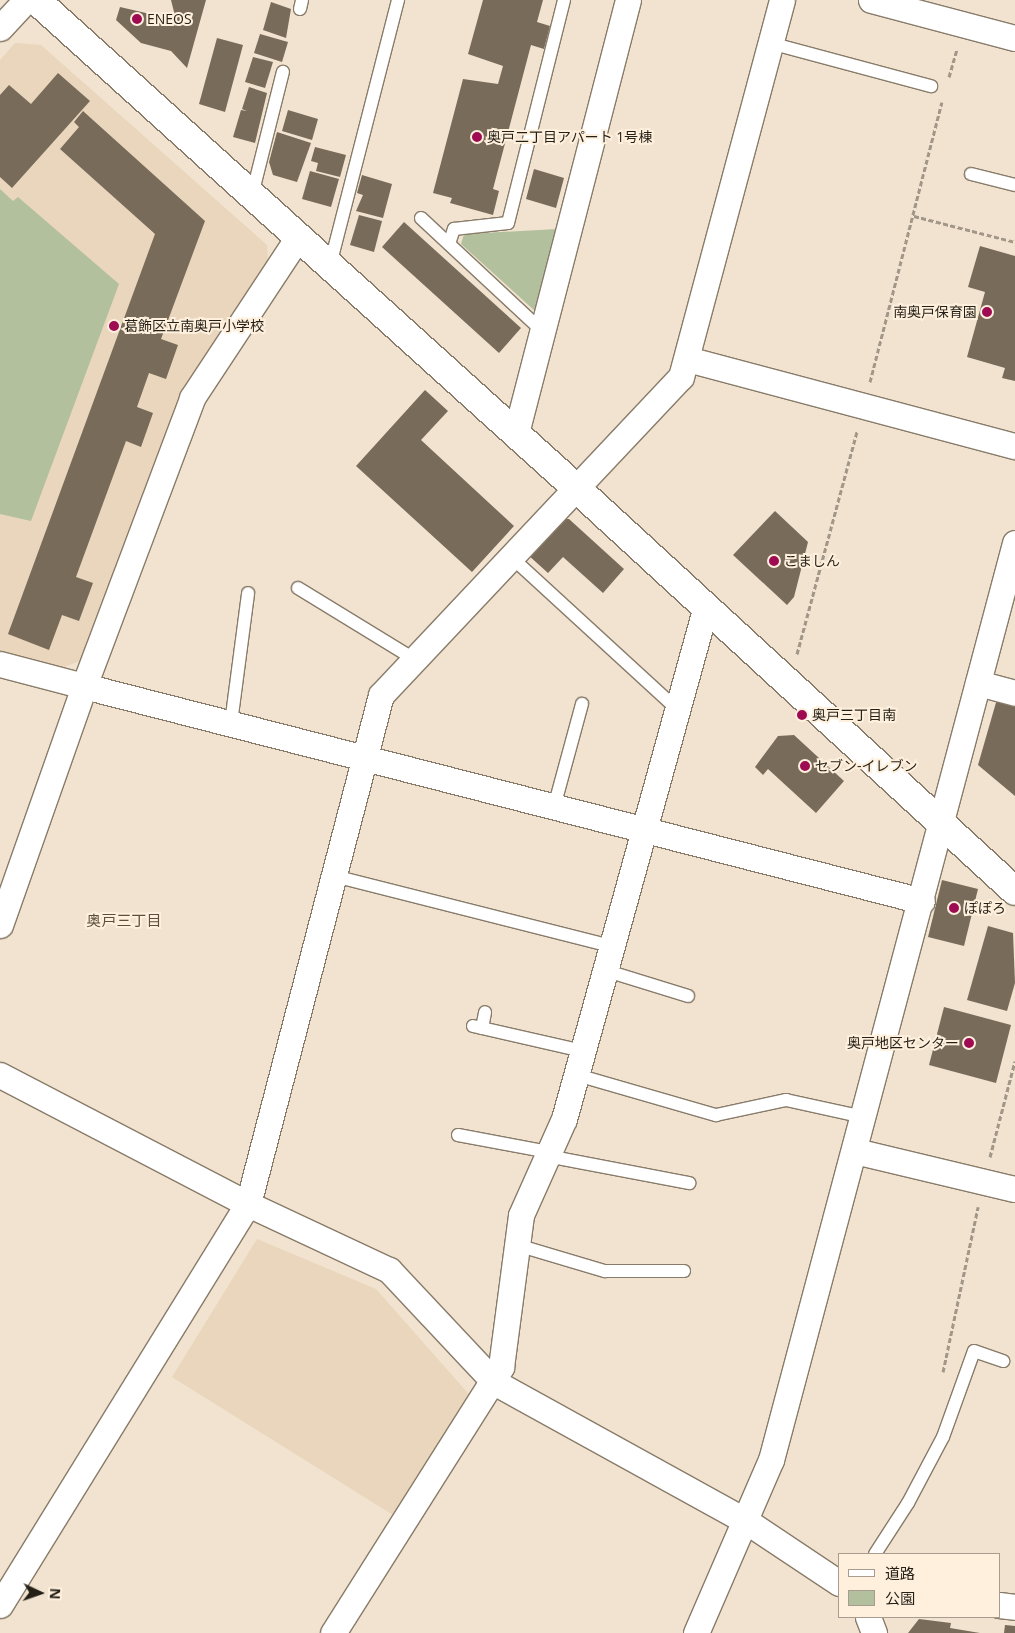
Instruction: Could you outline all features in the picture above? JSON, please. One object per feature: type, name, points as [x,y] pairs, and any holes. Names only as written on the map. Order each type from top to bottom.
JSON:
[{"type":"street","points":[[0,28],[26,0]]},
{"type":"street","points":[[36,0],[942,820],[1015,891]]},
{"type":"street","points":[[516,434],[628,0]]},
{"type":"street","points":[[0,1605],[248,1204],[381,695],[510,556],[681,377],[782,0]]},
{"type":"street","points":[[871,0],[1015,38]]},
{"type":"street","points":[[0,925],[84,686],[192,398],[298,237]]},
{"type":"street","points":[[687,359],[1015,446]]},
{"type":"street","points":[[696,1633],[771,1460],[856,1150],[1015,543]]},
{"type":"street","points":[[333,1633],[494,1382],[501,1367],[521,1215],[564,1118],[642,830],[706,606]]},
{"type":"street","points":[[0,664],[922,901]]},
{"type":"street","points":[[978,683],[1015,693]]},
{"type":"street","points":[[0,1075],[248,1204],[389,1270],[494,1382],[746,1521],[838,1582]]},
{"type":"street","points":[[856,1150],[1015,1189]]},
{"type":"street","points":[[1000,1605],[1015,1607]]},
{"type":"street","points":[[868,1618],[874,1633]]},
{"type":"lane","points":[[330,266],[398,0]]},
{"type":"lane","points":[[449,244],[454,229],[508,223],[564,0]]},
{"type":"lane","points":[[770,43],[931,86]]},
{"type":"lane","points":[[252,195],[283,72]]},
{"type":"lane","points":[[971,174],[1015,185]]},
{"type":"lane","points":[[420,218],[542,331]]},
{"type":"lane","points":[[510,556],[676,708]]},
{"type":"lane","points":[[298,588],[414,659]]},
{"type":"lane","points":[[231,723],[248,593]]},
{"type":"lane","points":[[554,807],[582,704]]},
{"type":"lane","points":[[334,876],[610,946]]},
{"type":"lane","points":[[604,970],[688,996]]},
{"type":"lane","points":[[485,1012],[477,1027],[583,1051]]},
{"type":"lane","points":[[577,1075],[716,1115],[786,1100],[864,1118]]},
{"type":"lane","points":[[458,1135],[689,1183]]},
{"type":"lane","points":[[517,1246],[606,1271],[684,1271]]},
{"type":"lane","points":[[876,1553],[943,1437],[974,1351],[1003,1361]]},
{"type":"path","points":[[948,80],[964,24]]},
{"type":"path","points":[[790,683],[914,216],[943,99]]},
{"type":"path","points":[[914,216],[1015,242]]},
{"type":"path","points":[[943,1374],[984,1181],[1015,1061]]},
{"type":"shaded area","name":"葛飾区立南奥戸小学校","points":[[15,43],[41,45],[267,245],[268,262],[80,661],[59,669],[0,652],[0,60]]},
{"type":"shaded area","points":[[257,1239],[376,1289],[474,1400],[393,1515],[172,1377]]},
{"type":"green space","points":[[0,189],[13,201],[18,197],[119,284],[31,521],[0,514]]},
{"type":"green space","points":[[557,229],[535,311],[461,244],[464,234]]},
{"type":"building","points":[[171,0],[206,0],[187,68],[171,51],[141,43],[116,20],[120,7],[176,20]]},
{"type":"building","name":"奥戸二丁目アパート 1号棟","points":[[483,0],[543,0],[537,22],[550,26],[544,49],[531,45],[493,189],[499,191],[493,215],[450,203],[452,198],[433,193],[463,79],[498,84],[503,66],[468,54]]},
{"type":"building","points":[[271,2],[291,9],[286,38],[263,30]]},
{"type":"building","points":[[260,34],[288,42],[282,62],[254,53]]},
{"type":"building","points":[[217,38],[243,45],[225,112],[199,104]]},
{"type":"building","points":[[253,57],[273,62],[265,88],[245,82]]},
{"type":"building","points":[[58,73],[90,101],[12,188],[0,177],[0,95],[9,85],[31,104]]},
{"type":"building","points":[[249,87],[267,93],[255,143],[233,137],[241,110],[247,111],[242,109]]},
{"type":"building","points":[[288,110],[318,119],[312,140],[282,131]]},
{"type":"building","points":[[83,111],[205,221],[161,339],[178,345],[166,379],[149,373],[137,407],[153,413],[141,447],[126,441],[76,577],[93,583],[79,621],[62,615],[49,650],[8,634],[155,234],[60,149],[79,127],[74,122]]},
{"type":"building","points":[[277,132],[311,143],[297,182],[273,175],[269,162]]},
{"type":"building","points":[[315,147],[346,155],[340,177],[316,171],[318,163],[311,161]]},
{"type":"building","points":[[534,169],[564,178],[556,208],[526,199]]},
{"type":"building","points":[[310,171],[339,179],[331,207],[302,199]]},
{"type":"building","points":[[362,175],[392,184],[383,218],[356,211],[363,195],[357,193]]},
{"type":"building","points":[[359,215],[382,221],[374,252],[350,245]]},
{"type":"building","points":[[404,222],[521,328],[499,353],[382,247]]},
{"type":"building","points":[[980,246],[1015,256],[1015,381],[1002,378],[1005,368],[967,357],[985,292],[968,287]]},
{"type":"building","points":[[425,390],[448,411],[421,440],[514,526],[472,572],[356,466]]},
{"type":"building","points":[[775,511],[808,542],[794,597],[787,605],[733,555]]},
{"type":"building","points":[[559,519],[569,519],[624,569],[603,593],[563,557],[548,573],[527,554]]},
{"type":"building","points":[[997,699],[1015,704],[1015,796],[978,765]]},
{"type":"building","points":[[794,735],[844,781],[816,813],[768,769],[763,775],[755,767],[778,736]]},
{"type":"building","points":[[942,880],[978,889],[964,946],[928,937]]},
{"type":"building","points":[[988,926],[1013,933],[1015,983],[1007,1011],[967,1000]]},
{"type":"building","points":[[944,1007],[1011,1025],[996,1083],[929,1065]]},
{"type":"building","points":[[919,1619],[951,1623],[950,1628],[980,1633],[908,1633]]},
{"type":"building","points":[[1005,1625],[1015,1626],[1015,1633],[1004,1633]]},
{"type":"place","name":"ENEOS","points":[[137,19]]},
{"type":"place","name":"奥戸二丁目アパート 1号棟","points":[[477,137]]},
{"type":"place","name":"南奥戸保育園","points":[[987,312]]},
{"type":"place","name":"葛飾区立南奥戸小学校","points":[[114,326]]},
{"type":"place","name":"こましん","points":[[774,561]]},
{"type":"place","name":"奥戸三丁目南","points":[[802,715]]},
{"type":"place","name":"セブン-イレブン","points":[[805,766]]},
{"type":"place","name":"ぽぽろ","points":[[954,908]]},
{"type":"place","name":"奥戸地区センター","points":[[969,1043]]},
{"type":"district","name":"奥戸三丁目","points":[[124,921]]}]
